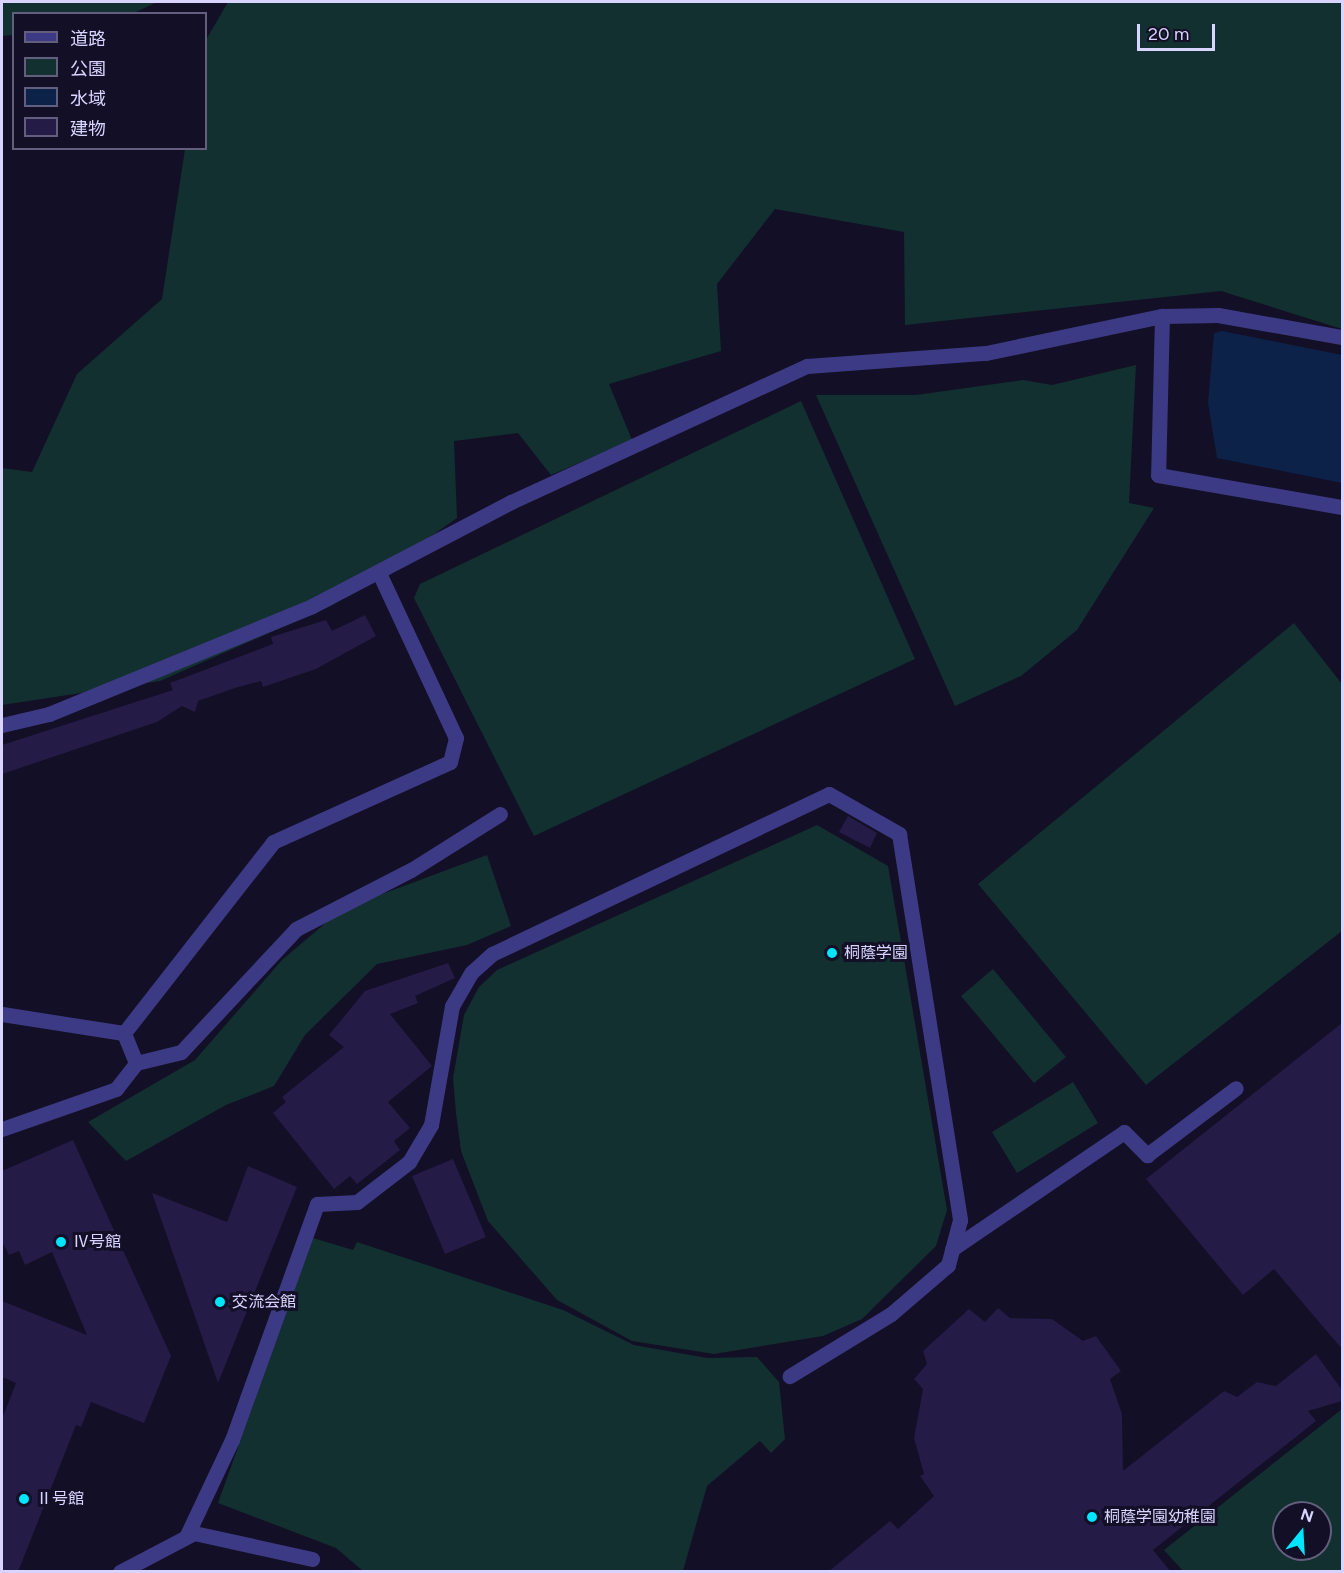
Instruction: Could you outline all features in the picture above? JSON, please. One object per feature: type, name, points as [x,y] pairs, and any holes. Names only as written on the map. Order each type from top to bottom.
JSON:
[{"type":"street","points":[[2,725],[49,714],[380,575],[511,502],[807,366],[986,353],[1162,316],[1218,315],[1342,337]]},
{"type":"street","points":[[1162,316],[1158,475],[1342,507]]},
{"type":"street","points":[[124,1033],[273,842],[450,762],[456,738],[380,575]]},
{"type":"street","points":[[187,1535],[232,1440],[317,1204],[357,1202],[409,1162],[431,1125],[452,1006],[472,972],[492,954],[829,794],[899,834],[960,1220],[948,1265],[891,1314],[790,1376]]},
{"type":"street","points":[[2,1130],[116,1089],[136,1063],[181,1052],[296,929],[411,870],[500,814]]},
{"type":"street","points":[[2,1014],[124,1033]]},
{"type":"street","points":[[124,1033],[136,1063]]},
{"type":"street","points":[[952,1249],[1124,1132],[1147,1155],[1236,1088]]},
{"type":"street","points":[[120,1572],[187,1535],[236,1539],[312,1559]]},
{"type":"green space","points":[[2,2],[157,2],[136,12],[12,12],[12,35],[2,36]]},
{"type":"green space","points":[[228,2],[1342,2],[1342,329],[1221,291],[905,325],[904,232],[775,209],[717,284],[721,351],[609,384],[632,440],[551,475],[518,433],[454,441],[457,518],[333,605],[160,681],[2,705],[2,468],[32,472],[77,374],[162,299],[185,150],[207,150],[207,38]]},
{"type":"green space","points":[[1136,365],[1129,503],[1154,508],[1077,630],[1021,676],[955,706],[816,395],[916,395],[1023,380],[1052,385]]},
{"type":"green space","points":[[801,401],[915,659],[534,836],[414,598],[420,584]]},
{"type":"green space","points":[[1294,623],[1342,684],[1342,931],[1146,1085],[978,884]]},
{"type":"green space","points":[[817,825],[888,866],[947,1210],[936,1246],[862,1319],[823,1336],[714,1354],[632,1341],[557,1300],[488,1221],[461,1151],[456,1113],[453,1078],[464,1015],[479,987],[497,970]]},
{"type":"green space","points":[[487,855],[511,926],[467,945],[377,964],[305,1035],[274,1086],[226,1105],[126,1161],[88,1122],[195,1060],[282,960],[342,909]]},
{"type":"green space","points":[[993,969],[1066,1057],[1034,1083],[961,996]]},
{"type":"green space","points":[[1073,1082],[1098,1123],[1017,1173],[992,1132]]},
{"type":"green space","points":[[313,1238],[353,1250],[357,1242],[563,1310],[634,1345],[707,1358],[757,1357],[779,1382],[785,1439],[771,1453],[760,1441],[707,1486],[683,1571],[363,1571],[336,1548],[218,1503]]},
{"type":"green space","points":[[1342,1409],[1342,1571],[1183,1571],[1164,1550]]},
{"type":"water","points":[[1222,331],[1342,355],[1342,483],[1217,458],[1208,403],[1214,333]]},
{"type":"building","points":[[365,615],[376,636],[316,669],[263,687],[261,681],[235,688],[198,701],[195,712],[182,706],[157,722],[2,774],[2,745],[173,690],[170,683],[273,644],[271,637],[326,620],[332,631]]},
{"type":"building","points":[[848,816],[877,833],[870,848],[839,832]]},
{"type":"building","points":[[448,963],[455,978],[415,996],[418,1003],[390,1014],[432,1066],[388,1102],[410,1128],[394,1141],[400,1150],[357,1184],[350,1176],[334,1189],[273,1113],[286,1102],[282,1097],[344,1047],[329,1035],[365,991]]},
{"type":"building","points":[[1342,1023],[1342,1349],[1274,1269],[1243,1295],[1146,1179]]},
{"type":"building","points":[[73,1140],[171,1356],[144,1423],[91,1402],[81,1427],[76,1425],[18,1572],[2,1572],[2,1419],[16,1383],[2,1377],[2,1301],[87,1335],[52,1252],[25,1265],[19,1251],[9,1255],[2,1241],[2,1171]]},
{"type":"building","points":[[453,1159],[486,1237],[445,1254],[412,1176]]},
{"type":"building","name":"交流会館","points":[[248,1166],[297,1187],[218,1383],[152,1193],[227,1222]]},
{"type":"building","points":[[998,1308],[1010,1318],[1052,1319],[1083,1341],[1096,1336],[1121,1371],[1110,1379],[1122,1414],[1123,1471],[1224,1391],[1237,1397],[1257,1382],[1276,1386],[1316,1354],[1342,1390],[1342,1401],[1308,1411],[1316,1421],[1153,1550],[1171,1572],[828,1572],[890,1521],[898,1529],[934,1496],[920,1476],[924,1474],[914,1438],[923,1389],[914,1379],[927,1364],[923,1351],[969,1309],[985,1322]]},
{"type":"place","name":"桐蔭学園","points":[[832,953]]},
{"type":"place","name":"Ⅳ号館","points":[[61,1242]]},
{"type":"place","name":"交流会館","points":[[220,1302]]},
{"type":"place","name":"Ⅱ号館","points":[[24,1499]]},
{"type":"place","name":"桐蔭学園幼稚園","points":[[1092,1517]]}]
